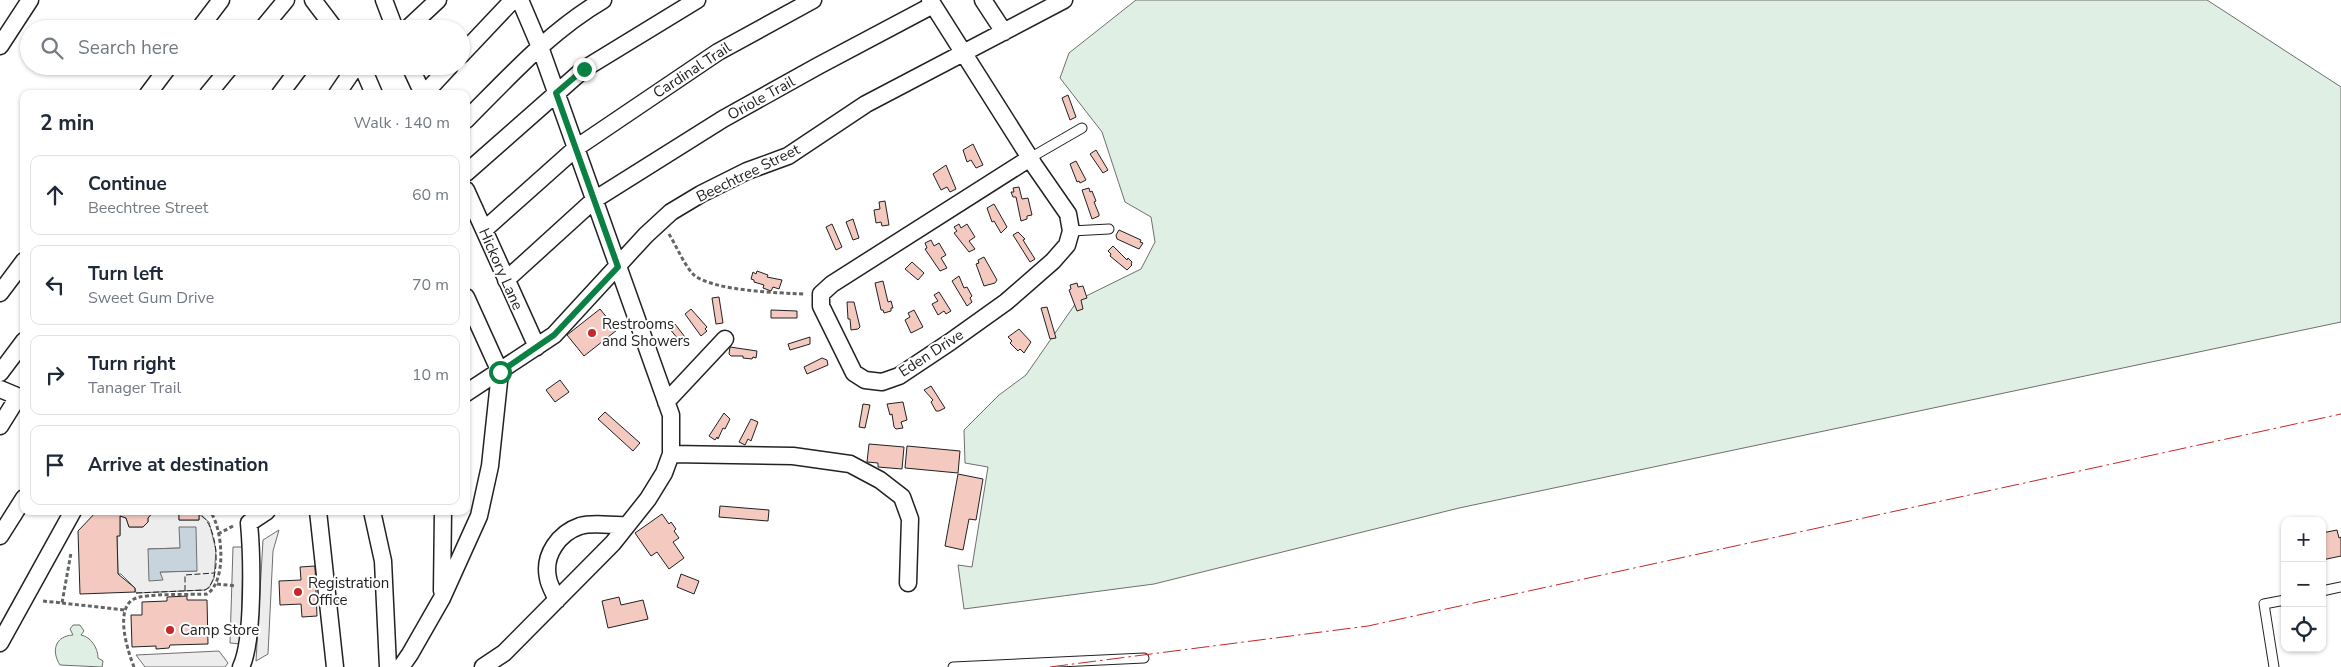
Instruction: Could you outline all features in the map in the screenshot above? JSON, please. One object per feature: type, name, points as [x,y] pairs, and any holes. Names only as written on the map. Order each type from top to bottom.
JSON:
[{"type":"street","points":[[0,46],[30,0]]},
{"type":"street","points":[[206,20],[221,0]]},
{"type":"street","points":[[269,20],[286,0]]},
{"type":"street","points":[[313,0],[326,20]]},
{"type":"street","points":[[384,0],[392,20]]},
{"type":"street","points":[[417,20],[438,0]]},
{"type":"street","points":[[470,45],[513,0]]},
{"type":"street","points":[[483,667],[504,653],[613,543],[648,499],[664,473],[671,454],[671,415],[540,47],[520,0]]},
{"type":"street","points":[[470,116],[540,47],[584,12],[603,0]]},
{"type":"street","points":[[470,168],[584,69],[697,0]]},
{"type":"street","name":"Cardinal Trail","points":[[484,230],[576,148],[718,52],[813,0]]},
{"type":"street","points":[[983,0],[1004,32]]},
{"type":"street","name":"Beechtree Street","points":[[470,391],[554,335],[671,212],[701,194],[747,171],[788,156],[866,104],[1064,0]]},
{"type":"street","points":[[931,3],[1068,214],[1072,231]]},
{"type":"street","name":"Oriole Trail","points":[[506,280],[594,200],[723,119],[931,3]]},
{"type":"street","points":[[151,90],[162,75]]},
{"type":"street","points":[[211,90],[224,75]]},
{"type":"street","points":[[283,90],[294,75]]},
{"type":"street","points":[[340,90],[350,75]]},
{"type":"street","points":[[366,75],[372,90]]},
{"type":"street","points":[[414,75],[422,90]]},
{"type":"street","points":[[428,90],[442,75]]},
{"type":"street","points":[[821,294],[832,284],[1030,158]]},
{"type":"street","name":"Hickory Lane","points":[[470,199],[536,347]]},
{"type":"street","name":"Eden Drive","points":[[821,294],[821,306],[854,373],[865,380],[882,382],[899,376],[1006,302],[1053,261],[1067,245],[1072,231]]},
{"type":"street","points":[[0,293],[20,266]]},
{"type":"street","points":[[401,667],[442,598],[479,516],[490,466],[500,372],[470,307]]},
{"type":"street","points":[[666,402],[725,339]]},
{"type":"street","points":[[0,373],[20,346]]},
{"type":"street","points":[[0,389],[20,398]]},
{"type":"street","points":[[0,426],[20,399]]},
{"type":"street","points":[[671,454],[793,456],[850,464],[880,480],[902,497],[910,520],[908,583]]},
{"type":"street","points":[[0,536],[20,504]]},
{"type":"street","points":[[318,515],[335,667]]},
{"type":"street","points":[[373,515],[383,562],[388,667]]},
{"type":"street","points":[[442,598],[443,515]]},
{"type":"street","points":[[0,643],[70,517]]},
{"type":"street","points":[[241,667],[248,648],[251,557],[244,517]]},
{"type":"street","points":[[556,600],[548,577],[549,560],[554,546],[563,534],[581,526],[627,526]]},
{"type":"lane","points":[[1030,158],[1082,128]]},
{"type":"lane","points":[[1072,231],[1110,229]]},
{"type":"lane","points":[[2326,590],[2341,587]]},
{"type":"lane","points":[[2274,667],[2264,604],[2281,601]]},
{"type":"lane","points":[[953,667],[1144,658]]},
{"type":"path","points":[[662,221],[693,274],[704,280],[770,293],[821,294]]},
{"type":"path","points":[[134,667],[124,640],[125,610],[135,598],[207,594],[213,590],[220,575],[221,552],[216,525],[212,515]]},
{"type":"path","points":[[62,603],[73,539],[70,517]]},
{"type":"path","points":[[24,599],[125,610]]},
{"type":"green space","points":[[1136,0],[2207,0],[2341,87],[2341,322],[1459,508],[1154,584],[964,609],[958,565],[972,567],[988,467],[965,463],[964,430],[999,395],[1026,375],[1078,300],[1141,269],[1155,242],[1151,217],[1125,202],[1102,132],[1060,78],[1069,53]]},
{"type":"green space","points":[[73,625],[80,625],[84,631],[81,635],[88,638],[97,650],[98,658],[103,661],[102,667],[60,665],[55,650],[56,645],[62,638],[73,635],[70,629]]},
{"type":"shaded area","points":[[151,515],[179,515],[179,520],[199,520],[200,515],[209,522],[216,550],[214,578],[209,588],[205,590],[136,593],[135,588],[121,574],[118,574],[117,536],[120,535],[120,516],[126,518],[129,527],[143,527],[148,522],[148,518]],"holes":[[[180,548],[197,571],[160,572],[160,577],[148,549]]]},
{"type":"shaded area","points":[[179,527],[196,527],[197,571],[160,572],[163,580],[149,581],[148,549],[180,548]]},
{"type":"shaded area","points":[[279,530],[273,551],[268,654],[256,661],[263,540]]},
{"type":"shaded area","points":[[233,547],[243,547],[241,644],[230,643]]},
{"type":"shaded area","points":[[219,651],[228,663],[225,667],[145,667],[136,655]]},
{"type":"building","points":[[1068,95],[1076,117],[1070,120],[1062,98]]},
{"type":"building","points":[[973,144],[983,165],[976,168],[971,160],[967,162],[963,150]]},
{"type":"building","points":[[1096,150],[1108,170],[1103,173],[1090,154]]},
{"type":"building","points":[[1076,161],[1086,180],[1080,183],[1079,181],[1077,182],[1070,164]]},
{"type":"building","points":[[946,165],[956,189],[950,192],[947,187],[941,190],[933,174]]},
{"type":"building","points":[[1019,187],[1022,199],[1028,198],[1032,215],[1027,216],[1027,219],[1021,221],[1016,197],[1013,197],[1011,192],[1014,192],[1013,188]]},
{"type":"building","points":[[1089,188],[1096,201],[1094,202],[1099,214],[1099,216],[1092,219],[1082,190]]},
{"type":"building","points":[[885,201],[889,225],[882,226],[881,222],[876,223],[874,210],[880,209],[879,202]]},
{"type":"building","points":[[994,204],[1007,227],[1001,233],[994,221],[992,222],[987,208]]},
{"type":"building","points":[[853,219],[859,238],[853,240],[846,222]]},
{"type":"building","points":[[832,224],[842,247],[836,250],[826,227]]},
{"type":"building","points":[[959,224],[961,228],[967,224],[975,237],[969,241],[975,249],[969,252],[954,233],[957,231],[954,227]]},
{"type":"building","points":[[1119,230],[1141,240],[1140,242],[1143,243],[1139,249],[1117,239],[1116,235]]},
{"type":"building","points":[[1018,232],[1025,239],[1023,240],[1035,259],[1030,262],[1013,235]]},
{"type":"building","points":[[931,240],[934,246],[939,243],[946,255],[941,258],[947,268],[940,271],[925,249],[927,248],[925,243]]},
{"type":"building","points":[[1113,246],[1127,260],[1128,258],[1132,262],[1132,265],[1127,270],[1110,256],[1111,254],[1108,251]]},
{"type":"building","points":[[984,257],[997,280],[995,283],[984,286],[976,264],[979,263],[978,260]]},
{"type":"building","points":[[912,262],[924,273],[918,280],[905,269]]},
{"type":"building","points":[[757,271],[768,275],[767,277],[782,280],[779,289],[773,287],[771,291],[763,288],[764,285],[754,282],[751,279],[753,272],[756,274]]},
{"type":"building","points":[[959,276],[964,288],[967,287],[972,296],[970,298],[972,302],[967,306],[952,281]]},
{"type":"building","points":[[883,281],[888,302],[891,301],[893,308],[891,308],[891,311],[884,313],[881,310],[875,283]]},
{"type":"building","points":[[1077,283],[1078,287],[1083,286],[1087,298],[1081,300],[1083,309],[1077,311],[1069,290],[1071,289],[1070,285]]},
{"type":"building","points":[[939,292],[951,311],[946,314],[944,311],[938,315],[932,304],[938,301],[934,295]]},
{"type":"building","points":[[719,297],[723,323],[716,324],[712,298]]},
{"type":"building","points":[[847,302],[854,302],[860,327],[858,329],[851,330]]},
{"type":"building","points":[[1047,307],[1056,338],[1050,339],[1041,308]]},
{"type":"building","name":"Restrooms and Showers","points":[[600,309],[617,330],[584,356],[567,335]]},
{"type":"building","points":[[691,309],[707,327],[705,329],[707,331],[701,336],[685,314]]},
{"type":"building","points":[[771,310],[797,311],[797,318],[771,318]]},
{"type":"building","points":[[914,310],[923,327],[911,333],[905,320],[910,317],[908,313]]},
{"type":"building","points":[[675,324],[688,341],[683,345],[669,328]]},
{"type":"building","points":[[1019,329],[1031,342],[1024,353],[1020,349],[1018,351],[1010,343],[1012,341],[1008,337]]},
{"type":"building","points":[[810,337],[810,344],[790,350],[788,344]]},
{"type":"building","points":[[730,347],[757,351],[756,358],[731,356],[729,354]]},
{"type":"building","points":[[822,358],[827,360],[828,365],[807,374],[804,367]]},
{"type":"building","points":[[560,380],[569,392],[555,402],[546,390]]},
{"type":"building","points":[[931,386],[945,408],[939,411],[936,411],[931,402],[933,400],[924,390]]},
{"type":"building","points":[[903,402],[907,420],[901,422],[903,428],[896,429],[887,404]]},
{"type":"building","points":[[863,404],[870,405],[865,428],[859,427]]},
{"type":"building","points":[[605,412],[640,443],[633,451],[598,419]]},
{"type":"building","points":[[724,413],[730,419],[718,439],[717,437],[715,440],[709,436]]},
{"type":"building","points":[[751,419],[758,422],[751,441],[748,439],[745,445],[739,442]]},
{"type":"building","points":[[869,444],[904,447],[902,469],[878,467],[878,463],[867,462]]},
{"type":"building","points":[[907,446],[960,451],[958,473],[905,468]]},
{"type":"building","points":[[958,474],[983,479],[976,520],[969,519],[963,550],[945,546]]},
{"type":"building","points":[[720,506],[769,510],[768,521],[719,517]]},
{"type":"building","points":[[662,514],[669,524],[671,522],[676,529],[674,531],[679,538],[673,542],[684,558],[669,569],[657,552],[651,556],[635,533]]},
{"type":"building","points":[[93,515],[151,515],[148,522],[143,527],[129,527],[126,518],[120,516],[120,536],[117,536],[118,574],[135,588],[135,592],[80,594],[78,531]]},
{"type":"building","points":[[179,515],[199,515],[199,520],[179,520]]},
{"type":"building","points":[[2337,530],[2339,538],[2341,537],[2341,556],[2326,559],[2326,532]]},
{"type":"building","name":"Registration Office","points":[[315,566],[317,616],[302,617],[301,604],[280,605],[279,581],[301,580],[300,567]]},
{"type":"building","points":[[681,574],[699,581],[694,594],[677,587]]},
{"type":"building","name":"Camp Store","points":[[187,596],[187,600],[207,600],[208,644],[170,645],[169,648],[156,649],[156,646],[132,647],[131,615],[142,615],[142,602],[167,601],[167,597]]},
{"type":"building","points":[[619,597],[621,605],[643,600],[648,619],[608,628],[602,601]]},
{"type":"fence","points":[[136,593],[205,590],[211,584],[216,564],[214,539],[205,519],[200,515]]},
{"type":"fence","points":[[185,591],[185,575],[214,573]]},
{"type":"power","points":[[1050,667],[1368,626],[2341,414]]},
{"type":"place","name":"Restrooms and Showers","points":[[592,333]]},
{"type":"place","name":"Registration Office","points":[[298,592]]},
{"type":"place","name":"Camp Store","points":[[170,630]]},
{"type":"route","points":[[500,372],[554,335],[618,267],[556,93],[584,69]]}]
